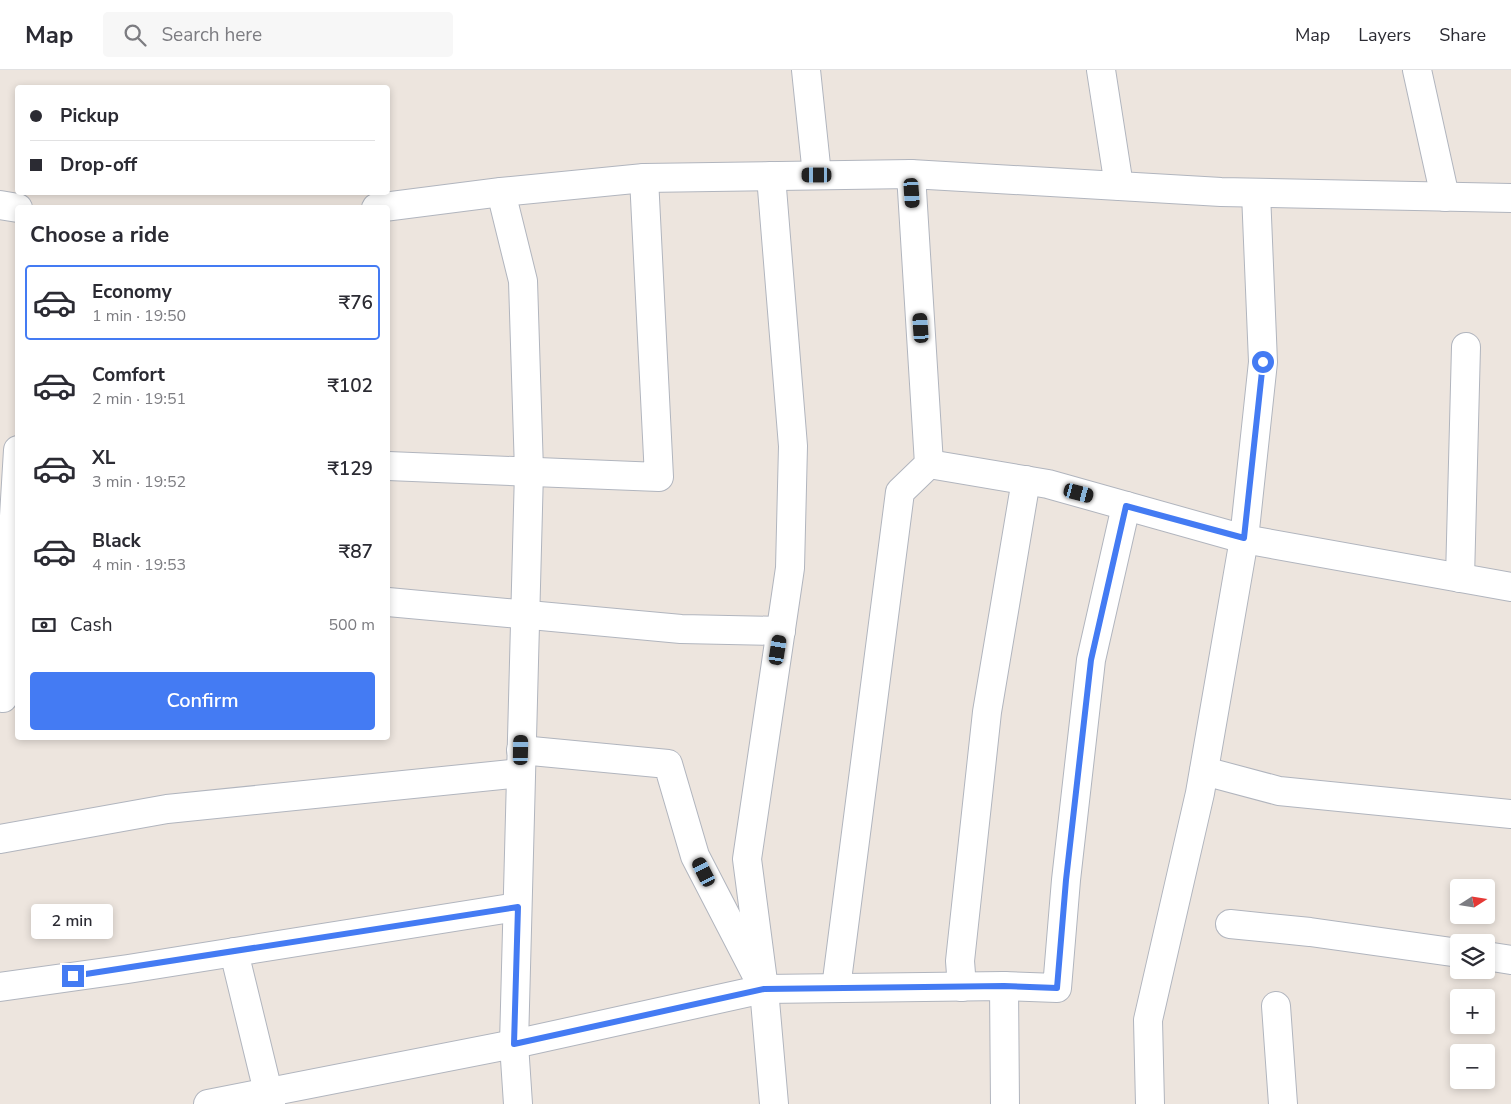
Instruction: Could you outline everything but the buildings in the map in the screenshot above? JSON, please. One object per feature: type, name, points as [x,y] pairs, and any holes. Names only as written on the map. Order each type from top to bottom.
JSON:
[{"type":"street","points":[[806,70],[817,175]]},
{"type":"street","points":[[1102,70],[1119,186]]},
{"type":"street","points":[[1417,70],[1445,197]]},
{"type":"street","points":[[836,988],[900,492],[929,464],[910,174]]},
{"type":"street","points":[[390,206],[502,192],[644,178],[910,174],[1256,193],[1511,198]]},
{"type":"street","points":[[771,176],[793,446],[790,568],[747,859],[764,989],[774,1104]]},
{"type":"street","points":[[390,466],[659,478],[644,178]]},
{"type":"street","points":[[502,192],[524,281],[529,471],[514,1044],[518,1104]]},
{"type":"street","points":[[1150,1104],[1148,1020],[1204,771],[1244,538],[1263,362],[1256,193]]},
{"type":"street","points":[[0,204],[15,207]]},
{"type":"street","points":[[1460,578],[1466,347]]},
{"type":"street","points":[[929,464],[1048,484],[1244,538],[1511,587]]},
{"type":"street","points":[[962,986],[960,961],[987,712],[1026,480]]},
{"type":"street","points":[[208,1104],[270,1097],[764,989],[962,986],[1057,988],[1066,880],[1091,660],[1126,506]]},
{"type":"street","points":[[7,697],[15,517]]},
{"type":"street","points":[[390,602],[681,629],[781,631]]},
{"type":"street","points":[[0,838],[167,809],[521,761],[668,764],[695,856],[764,989]]},
{"type":"street","points":[[1204,771],[1279,791],[1511,814]]},
{"type":"street","points":[[0,987],[518,907]]},
{"type":"street","points":[[1230,924],[1310,932],[1450,951]]},
{"type":"street","points":[[234,952],[270,1097]]},
{"type":"street","points":[[1495,957],[1511,960]]},
{"type":"street","points":[[1004,986],[1005,1104]]},
{"type":"street","points":[[1276,1006],[1283,1104]]},
{"type":"route","points":[[73,976],[128,969],[518,907],[514,1044],[764,989],[1004,986],[1057,988],[1066,880],[1091,660],[1126,506],[1244,538],[1263,362]]}]
